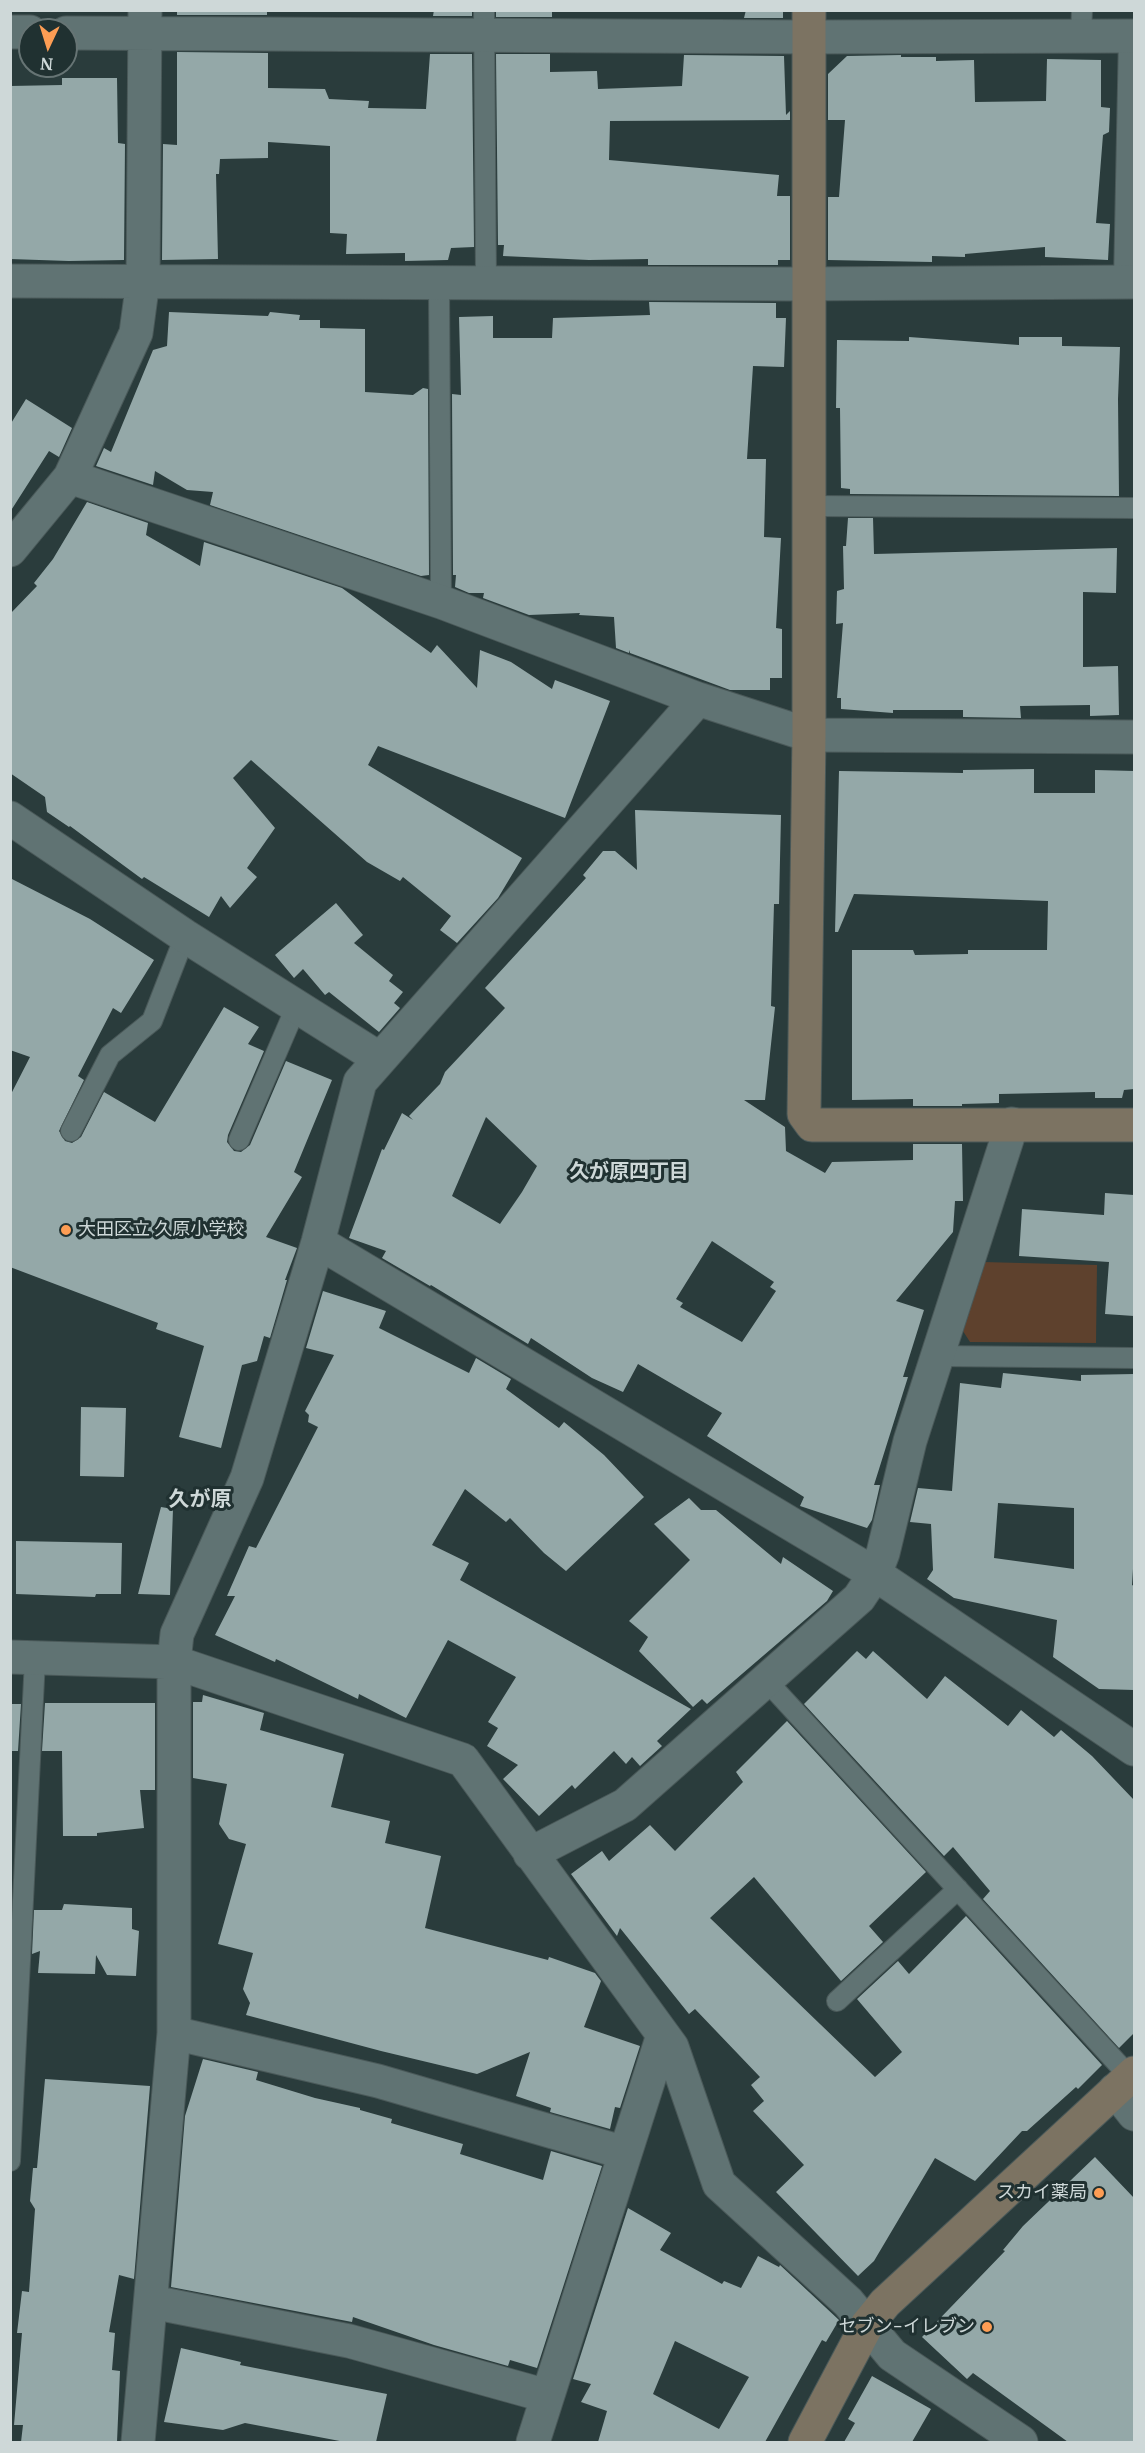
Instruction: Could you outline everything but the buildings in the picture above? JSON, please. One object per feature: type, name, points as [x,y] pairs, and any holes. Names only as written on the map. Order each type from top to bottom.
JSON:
[{"type":"street","points":[[10,550],[70,477],[136,333],[143,281],[145,22]]},
{"type":"street","points":[[78,31],[145,22],[1081,23],[1132,36]]},
{"type":"street","points":[[809,24],[809,735],[804,1114],[812,1125],[1134,1125]]},
{"type":"street","points":[[10,281],[1129,282]]},
{"type":"street","points":[[70,477],[441,602],[698,699],[809,735],[1134,737]]},
{"type":"street","points":[[138,2442],[174,2032],[174,1662],[177,1634],[247,1478],[318,1242],[360,1082],[698,699]]},
{"type":"street","points":[[10,818],[185,936],[380,1059]]},
{"type":"street","points":[[530,1854],[625,1805],[765,1679],[860,1598],[875,1574],[883,1553],[910,1441],[1012,1124]]},
{"type":"street","points":[[318,1242],[875,1574],[1134,1749]]},
{"type":"street","points":[[23,1658],[174,1662],[463,1760],[672,2046],[718,2184],[848,2302],[892,2355],[1022,2442]]},
{"type":"street","points":[[174,2032],[378,2081],[625,2153]]},
{"type":"street","points":[[533,2442],[663,2035]]},
{"type":"street","points":[[805,2442],[867,2325],[885,2303],[1128,2088]]},
{"type":"street","points":[[152,2302],[349,2341],[548,2396]]},
{"type":"lane","points":[[484,22],[486,282]]},
{"type":"lane","points":[[1129,282],[1132,36]]},
{"type":"lane","points":[[440,283],[441,602]]},
{"type":"lane","points":[[809,506],[1134,508]]},
{"type":"lane","points":[[71,1131],[110,1055],[152,1021],[185,936]]},
{"type":"lane","points":[[239,1140],[297,1005]]},
{"type":"lane","points":[[937,1356],[1134,1358]]},
{"type":"lane","points":[[10,2161],[23,1658]]},
{"type":"lane","points":[[765,1679],[958,1889],[1128,2088]]},
{"type":"lane","points":[[837,2001],[958,1889]]},
{"type":"shaded area","points":[[983,1262],[1097,1265],[1096,1343],[970,1342],[961,1328]]},
{"type":"place","name":"大田区立 久原小学校","points":[[66,1230]]},
{"type":"place","name":"スカイ薬局","points":[[1099,2193]]},
{"type":"place","name":"セブン-イレブン","points":[[987,2327]]},
{"type":"district","name":"久が原四丁目","points":[[629,1172]]},
{"type":"district","name":"久が原","points":[[200,1500]]}]
